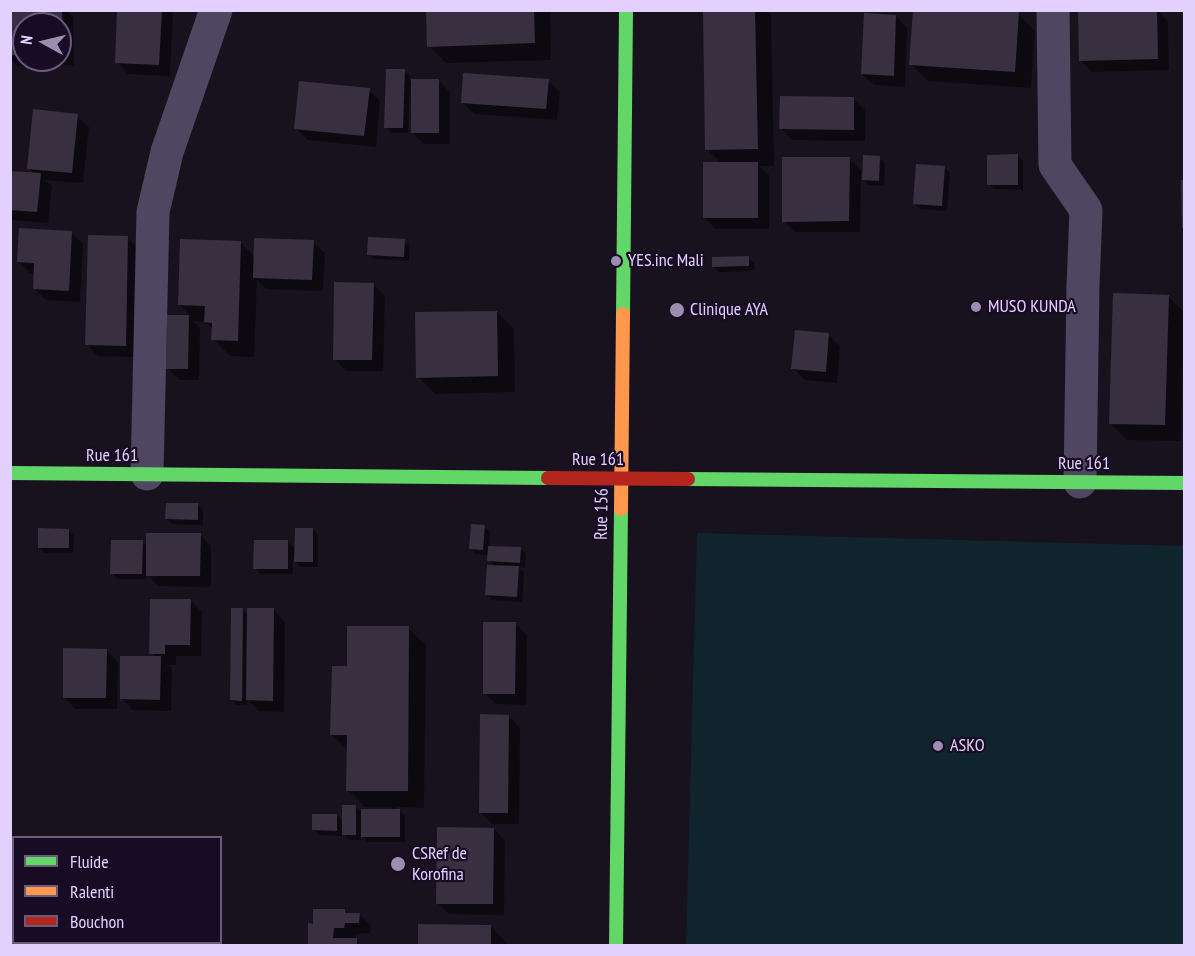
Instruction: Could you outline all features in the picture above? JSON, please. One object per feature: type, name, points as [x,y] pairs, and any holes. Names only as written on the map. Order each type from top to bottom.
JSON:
[{"type":"street","points":[[147,474],[153,212],[167,152],[216,10]]},
{"type":"street","name":"Rue 156","points":[[616,945],[626,10]]},
{"type":"street","points":[[1053,10],[1055,165],[1086,210],[1080,482]]},
{"type":"street","name":"Rue 161","points":[[10,473],[1185,483]]},
{"type":"shaded area","name":"ASKO","points":[[697,533],[1184,546],[1184,945],[686,945]]},
{"type":"building","points":[[10,10],[62,10],[62,12],[12,12],[12,55],[10,55]]},
{"type":"building","points":[[117,10],[162,10],[159,65],[115,63]]},
{"type":"building","points":[[426,10],[534,10],[535,43],[427,47]]},
{"type":"building","points":[[703,10],[755,10],[758,149],[705,150]]},
{"type":"building","points":[[913,10],[1019,12],[1015,72],[909,65]]},
{"type":"building","points":[[1078,10],[1157,10],[1158,59],[1079,61]]},
{"type":"building","points":[[864,13],[896,15],[894,76],[861,74]]},
{"type":"building","points":[[386,69],[405,69],[403,128],[384,128]]},
{"type":"building","points":[[463,73],[549,79],[546,109],[461,103]]},
{"type":"building","points":[[411,79],[439,79],[439,133],[411,133]]},
{"type":"building","points":[[299,81],[370,88],[364,136],[294,129]]},
{"type":"building","points":[[780,96],[854,97],[854,130],[779,129]]},
{"type":"building","points":[[33,109],[78,114],[72,173],[27,169]]},
{"type":"building","points":[[1018,154],[1018,185],[987,185],[987,155]]},
{"type":"building","points":[[863,155],[880,156],[879,181],[862,180]]},
{"type":"building","points":[[782,157],[850,157],[849,221],[782,222]]},
{"type":"building","points":[[703,162],[758,162],[758,218],[703,218]]},
{"type":"building","points":[[916,164],[945,166],[942,206],[913,204]]},
{"type":"building","points":[[10,171],[41,173],[37,212],[10,210]]},
{"type":"building","points":[[1181,180],[1184,180],[1184,228],[1182,228]]},
{"type":"building","points":[[19,228],[72,231],[69,291],[33,289],[34,263],[17,262]]},
{"type":"building","points":[[88,235],[128,236],[126,346],[85,345]]},
{"type":"building","points":[[368,237],[405,239],[404,257],[367,255]]},
{"type":"building","points":[[254,238],[314,240],[312,280],[253,278]]},
{"type":"building","points":[[180,239],[241,241],[238,341],[211,340],[212,323],[204,322],[205,306],[178,305]]},
{"type":"building","points":[[749,256],[749,266],[712,267],[712,257]]},
{"type":"building","points":[[334,282],[374,283],[372,360],[333,360]]},
{"type":"building","points":[[1113,293],[1169,295],[1165,425],[1109,424]]},
{"type":"building","points":[[497,311],[498,376],[416,378],[415,312]]},
{"type":"building","points":[[167,315],[189,315],[188,369],[166,369]]},
{"type":"building","points":[[795,330],[829,333],[826,372],[791,369]]},
{"type":"building","points":[[166,503],[198,503],[198,520],[165,519]]},
{"type":"building","points":[[471,524],[485,525],[483,550],[469,549]]},
{"type":"building","points":[[38,528],[69,529],[69,548],[38,548]]},
{"type":"building","points":[[295,528],[313,528],[313,562],[294,562]]},
{"type":"building","points":[[146,533],[201,533],[200,576],[146,576]]},
{"type":"building","points":[[111,540],[143,540],[142,574],[110,574]]},
{"type":"building","points":[[254,540],[288,540],[288,569],[253,569]]},
{"type":"building","points":[[488,546],[521,547],[520,563],[487,561]]},
{"type":"building","points":[[487,565],[519,566],[517,597],[485,595]]},
{"type":"building","points":[[150,599],[191,599],[190,645],[165,645],[165,654],[149,654]]},
{"type":"building","points":[[231,608],[243,608],[242,701],[230,700]]},
{"type":"building","points":[[247,608],[274,608],[273,701],[246,700]]},
{"type":"building","points":[[483,622],[516,622],[515,694],[483,694]]},
{"type":"building","points":[[347,626],[409,626],[408,791],[346,791],[347,735],[330,735],[332,666],[347,666]]},
{"type":"building","points":[[63,648],[107,649],[106,698],[63,698]]},
{"type":"building","points":[[120,656],[161,656],[160,700],[120,699]]},
{"type":"building","points":[[480,714],[509,715],[508,813],[479,813]]},
{"type":"building","points":[[342,805],[356,805],[356,835],[342,835]]},
{"type":"building","points":[[361,809],[400,809],[400,837],[361,837]]},
{"type":"building","points":[[312,814],[337,814],[337,831],[312,830]]},
{"type":"building","points":[[437,827],[494,828],[493,904],[436,904]]},
{"type":"building","points":[[313,909],[345,909],[345,913],[360,913],[359,923],[345,923],[344,928],[334,928],[333,938],[357,938],[357,946],[308,946],[308,923],[313,924]]},
{"type":"building","points":[[418,924],[491,925],[491,946],[418,946]]},
{"type":"traffic: fast","points":[[623,314],[626,10]]},
{"type":"traffic: fast","points":[[10,473],[548,478]]},
{"type":"traffic: fast","points":[[688,479],[1184,483]]},
{"type":"traffic: fast","points":[[616,946],[621,509]]},
{"type":"traffic: slow","points":[[621,509],[623,314]]},
{"type":"traffic: jam","points":[[548,478],[688,479]]},
{"type":"place","name":"YES.inc Mali","points":[[616,261]]},
{"type":"place","name":"MUSO KUNDA","points":[[976,307]]},
{"type":"place","name":"Clinique AYA","points":[[677,310]]},
{"type":"place","name":"ASKO","points":[[938,746]]},
{"type":"place","name":"CSRef de Korofina","points":[[398,864]]}]
